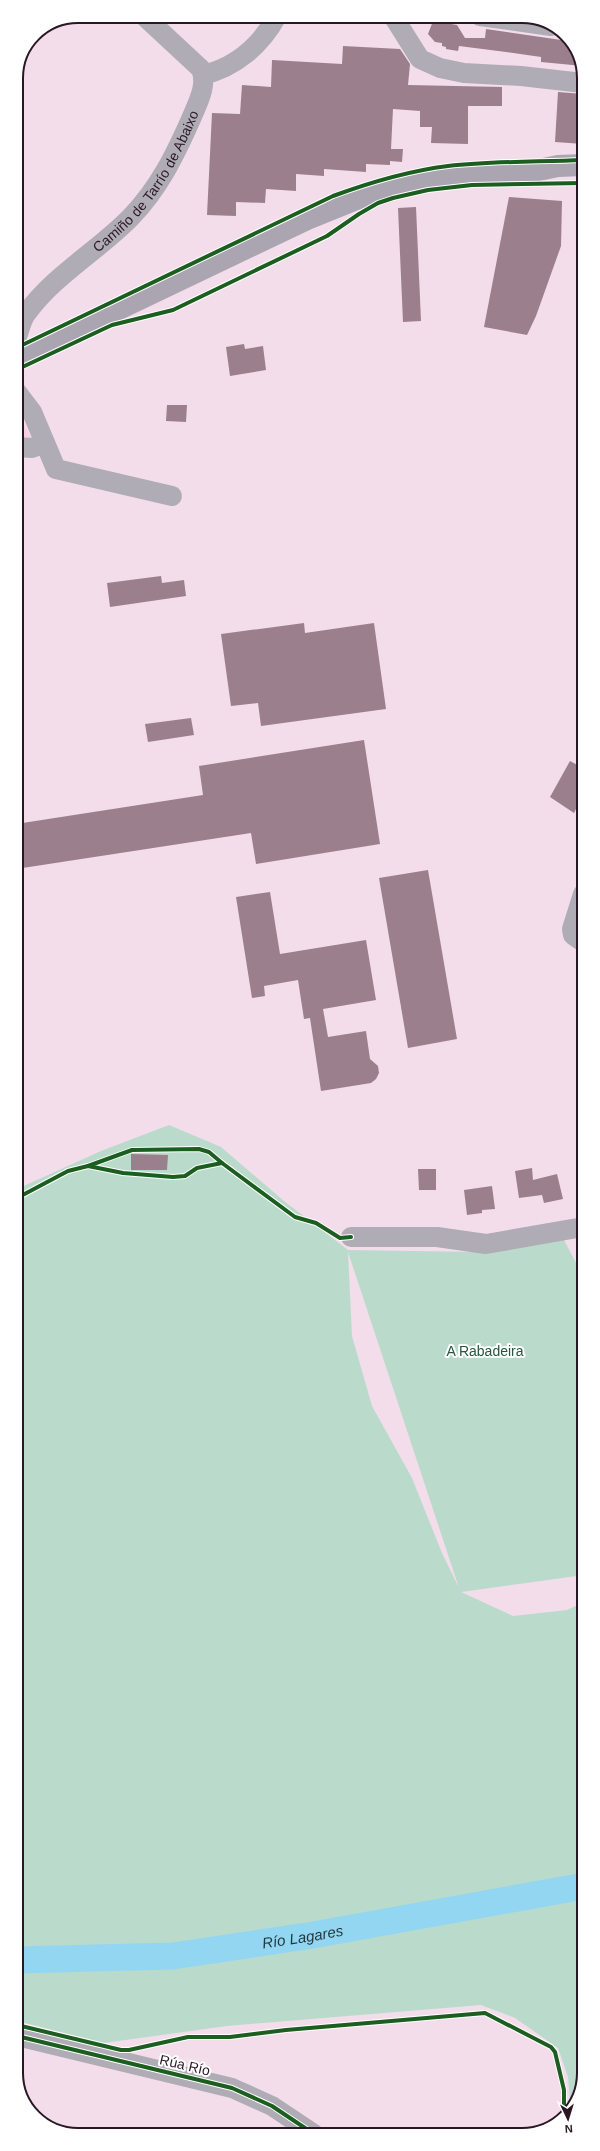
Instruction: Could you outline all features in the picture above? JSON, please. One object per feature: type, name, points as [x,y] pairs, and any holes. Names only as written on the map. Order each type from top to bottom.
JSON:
[{"type":"main road","points":[[23,355],[308,218],[365,195],[443,177],[529,172],[558,166],[577,165]]},
{"type":"main road","points":[[529,172],[560,176],[577,176]]},
{"type":"street","points":[[152,23],[201,69],[203,75],[220,71],[243,58],[263,37],[272,23]]},
{"type":"street","points":[[397,23],[420,59],[440,68],[464,73],[520,76],[577,82]]},
{"type":"street","name":"Camiño de Tarrío de Abaixo","points":[[23,321],[25,315],[49,288],[130,218],[160,181],[174,158],[202,91],[203,75]]},
{"type":"street","points":[[23,400],[32,412],[56,469],[172,496]]},
{"type":"street","points":[[23,444],[32,448],[45,443]]},
{"type":"street","points":[[577,913],[572,929],[573,935],[577,938]]},
{"type":"street","points":[[351,1237],[437,1237],[486,1244],[577,1227]]},
{"type":"street","name":"Rúa Río","points":[[23,2037],[232,2088],[272,2106],[305,2128]]},
{"type":"path","points":[[136,2049],[188,2038],[230,2037],[286,2030],[485,2013],[551,2047],[555,2052],[564,2090],[564,2099]]},
{"type":"shaded area","points":[[23,422],[40,456],[23,456]]},
{"type":"green space","name":"A Rabadeira","points":[[169,1125],[221,1147],[284,1201],[348,1250],[481,1252],[563,1238],[577,1265],[577,1576],[461,1592],[513,1616],[567,1610],[577,1605],[577,2080],[570,2099],[568,2077],[558,2048],[515,2018],[481,2005],[227,2026],[104,2043],[23,2023],[23,1186],[101,1151]],"holes":[[[348,1252],[459,1588],[442,1553],[412,1478],[372,1406],[352,1336]]]},
{"type":"building","points":[[432,23],[445,23],[457,25],[465,38],[485,38],[486,29],[561,40],[570,51],[575,65],[541,62],[541,57],[459,46],[458,51],[446,49],[446,47],[442,46],[442,43],[435,42],[428,34]]},
{"type":"building","points":[[343,46],[400,49],[410,64],[408,85],[502,87],[502,106],[468,106],[468,144],[431,143],[432,127],[420,127],[420,111],[393,109],[391,149],[403,149],[402,162],[390,161],[390,165],[366,164],[366,172],[324,169],[324,176],[296,174],[296,191],[266,189],[265,203],[236,202],[236,216],[207,215],[212,113],[240,114],[242,85],[271,87],[272,60],[342,64]]},
{"type":"building","points":[[558,92],[577,94],[577,144],[555,142]]},
{"type":"building","points":[[509,197],[562,201],[561,246],[536,316],[527,335],[484,327]]},
{"type":"building","points":[[416,207],[421,321],[403,322],[398,208]]},
{"type":"building","points":[[244,344],[245,349],[263,346],[266,370],[230,376],[226,347]]},
{"type":"building","points":[[167,405],[187,405],[186,422],[166,421]]},
{"type":"building","points":[[161,576],[162,583],[184,580],[186,596],[110,607],[107,583]]},
{"type":"building","points":[[304,623],[305,633],[374,623],[386,709],[261,726],[258,703],[231,706],[221,634]]},
{"type":"building","points":[[191,718],[194,735],[148,742],[145,724]]},
{"type":"building","points":[[364,740],[380,844],[256,864],[251,833],[23,868],[23,823],[203,795],[199,766]]},
{"type":"building","points":[[570,761],[577,765],[577,807],[574,813],[550,797]]},
{"type":"building","points":[[428,870],[457,1039],[408,1048],[379,878]]},
{"type":"building","points":[[270,892],[280,954],[366,940],[376,1000],[323,1009],[328,1037],[366,1031],[370,1059],[378,1066],[379,1073],[376,1079],[371,1083],[321,1091],[310,1018],[304,1019],[298,980],[264,986],[265,996],[252,998],[236,897]]},
{"type":"building","points":[[131,1154],[168,1155],[167,1170],[131,1170]]},
{"type":"building","points":[[532,1168],[533,1180],[557,1174],[563,1199],[544,1203],[542,1195],[519,1198],[515,1171]]},
{"type":"building","points":[[418,1169],[436,1169],[436,1190],[419,1190]]},
{"type":"building","points":[[492,1186],[495,1209],[482,1210],[482,1213],[467,1215],[464,1190]]},
{"type":"waterway","name":"Río Lagares","points":[[23,1960],[173,1956],[313,1935],[577,1887]]},
{"type":"cycle path","points":[[23,345],[333,196],[361,186],[404,174],[448,166],[499,162],[577,160]]},
{"type":"cycle path","points":[[23,367],[112,325],[173,310],[327,236],[378,203],[393,198],[428,190],[472,185],[577,183]]},
{"type":"cycle path","points":[[88,1166],[132,1150],[199,1149],[209,1152],[222,1163]]},
{"type":"cycle path","points":[[23,1195],[68,1171],[88,1166],[123,1173],[173,1177],[185,1176],[197,1168],[222,1163],[295,1217],[316,1223],[340,1238],[351,1237]]},
{"type":"cycle path","points":[[23,2026],[121,2050],[129,2050],[188,2037],[230,2037],[286,2030],[485,2013],[551,2047],[555,2052],[564,2090],[564,2099]]},
{"type":"cycle path","points":[[23,2037],[232,2088],[272,2106],[305,2128]]}]
